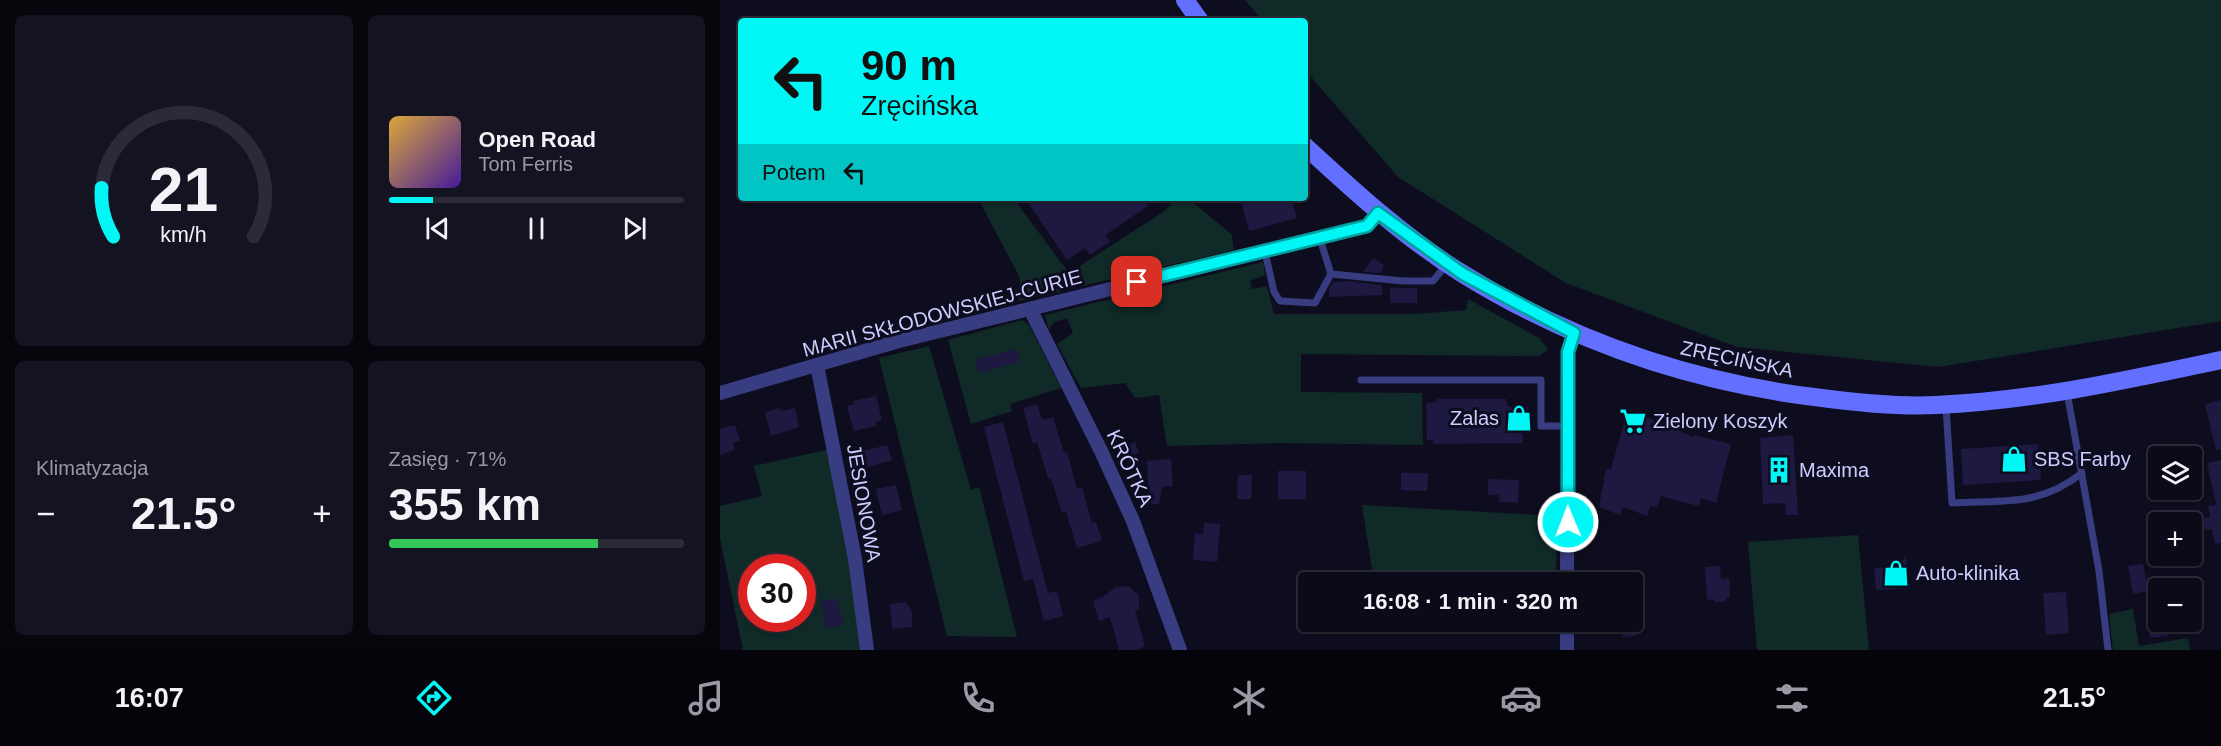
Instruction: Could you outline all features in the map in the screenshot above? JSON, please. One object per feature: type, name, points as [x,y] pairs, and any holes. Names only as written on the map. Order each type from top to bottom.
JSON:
[{"type":"street","points":[[1185,0],[1198,18]]},
{"type":"street","name":"ZRĘCIŃSKA","points":[[1308,149],[1378,213],[1447,264],[1506,299],[1574,333],[1658,365],[1767,392],[1872,404],[1946,405],[2003,401],[2067,392],[2221,360]]},
{"type":"street","name":"MARII SKŁODOWSKIEJ-CURIE","points":[[720,393],[899,341],[1320,239],[1367,226],[1378,213]]},
{"type":"street","name":"KRÓTKA","points":[[1030,309],[1133,521],[1180,650]]},
{"type":"street","points":[[1567,572],[1568,352],[1574,333]]},
{"type":"street","name":"JESIONOWA","points":[[817,365],[855,559],[867,650]]},
{"type":"street","points":[[1567,632],[1567,650]]},
{"type":"lane","points":[[1265,252],[1274,292],[1280,301],[1315,303],[1330,274],[1320,239]]},
{"type":"lane","points":[[1330,274],[1403,281],[1432,281],[1447,264]]},
{"type":"lane","points":[[1361,380],[1541,380],[1541,426],[1568,426]]},
{"type":"lane","points":[[2067,392],[2099,571],[2108,650]]},
{"type":"lane","points":[[1946,405],[1952,503],[2026,499],[2047,495],[2065,486],[2082,473]]},
{"type":"green space","points":[[1245,0],[2221,0],[2221,321],[1938,367],[1737,347],[1566,283],[1398,177],[1308,73],[1308,18],[1260,18]]},
{"type":"green space","points":[[980,201],[1015,201],[1069,273],[1163,212],[1175,201],[1192,201],[1232,235],[1234,250],[1019,301],[1020,278]]},
{"type":"green space","points":[[1263,262],[1265,275],[1250,281],[1252,289],[1267,286],[1274,314],[1414,314],[1466,310],[1468,299],[1539,338],[1548,349],[1539,356],[1301,354],[1301,392],[1422,393],[1423,445],[1281,443],[1167,446],[1159,395],[1135,398],[1125,383],[1081,388],[1057,344],[1073,333],[1067,318],[1054,322],[1049,330],[1045,315]]},
{"type":"green space","points":[[1022,320],[1029,325],[1061,388],[1010,404],[1012,411],[971,424],[948,340]]},
{"type":"green space","points":[[929,346],[971,490],[979,487],[1017,637],[947,636],[879,358]]},
{"type":"green space","points":[[830,449],[853,583],[861,650],[743,650],[739,632],[816,632],[816,554],[738,554],[738,626],[720,538],[720,506],[762,496],[754,466]]},
{"type":"green space","points":[[1362,505],[1557,516],[1556,572],[1373,572]]},
{"type":"green space","points":[[1858,535],[1869,650],[1757,650],[1748,542]]},
{"type":"green space","points":[[2133,609],[2139,646],[2188,638],[2190,650],[2113,650],[2109,614]]},
{"type":"building","points":[[1027,201],[1145,201],[1148,206],[1105,235],[1110,242],[1090,255],[1085,248],[1067,260]]},
{"type":"building","points":[[1241,201],[1292,201],[1297,218],[1249,231]]},
{"type":"building","points":[[1373,258],[1384,265],[1382,273],[1363,272]]},
{"type":"building","points":[[1347,281],[1382,285],[1382,295],[1329,297],[1329,289],[1333,282]]},
{"type":"building","points":[[1390,288],[1417,288],[1417,303],[1390,303]]},
{"type":"building","points":[[1016,349],[1020,362],[979,373],[975,360]]},
{"type":"building","points":[[876,396],[882,420],[875,422],[876,426],[854,431],[847,406],[854,404],[853,401]]},
{"type":"building","points":[[1437,399],[1506,399],[1508,407],[1528,407],[1529,428],[1522,427],[1523,443],[1433,444],[1434,440],[1427,440],[1426,403],[1437,402]]},
{"type":"building","points":[[2221,400],[2221,450],[2216,450],[2205,404]]},
{"type":"building","points":[[1037,404],[1042,420],[1053,417],[1064,453],[1067,452],[1077,489],[1082,487],[1092,523],[1096,522],[1102,541],[1077,548],[1066,512],[1062,513],[1051,478],[1048,478],[1037,442],[1033,444],[1023,408]]},
{"type":"building","points":[[1621,406],[1693,437],[1693,435],[1731,444],[1716,503],[1701,498],[1698,506],[1661,496],[1657,507],[1650,506],[1647,516],[1623,507],[1620,515],[1599,507],[1606,469],[1611,469],[1624,423]]},
{"type":"building","points":[[780,408],[781,411],[795,408],[799,427],[771,436],[765,412]]},
{"type":"building","points":[[1003,422],[1048,593],[1057,591],[1063,616],[1044,621],[1033,579],[1024,581],[984,427]]},
{"type":"building","points":[[735,425],[740,441],[733,443],[735,450],[720,455],[720,429]]},
{"type":"building","name":"Maxima","points":[[1793,435],[1798,515],[1786,515],[1785,503],[1763,504],[1760,438]]},
{"type":"building","points":[[1135,442],[1139,453],[1120,459],[1116,449]]},
{"type":"building","points":[[2038,444],[2041,480],[1963,485],[1961,449]]},
{"type":"building","points":[[887,445],[892,460],[865,468],[860,452]]},
{"type":"building","points":[[1171,459],[1173,486],[1162,487],[1159,505],[1149,503],[1147,461]]},
{"type":"building","points":[[2221,460],[2221,543],[2215,544],[2212,529],[2205,530],[2203,518],[2210,517],[2208,506],[2219,504],[2216,504],[2207,463]]},
{"type":"building","points":[[1278,471],[1306,471],[1306,499],[1278,499]]},
{"type":"building","points":[[1401,473],[1428,473],[1427,491],[1401,490]]},
{"type":"building","points":[[1238,475],[1252,475],[1251,499],[1237,499]]},
{"type":"building","points":[[1488,479],[1519,480],[1518,503],[1499,502],[1499,495],[1488,495]]},
{"type":"building","points":[[896,485],[902,510],[882,515],[876,489]]},
{"type":"building","points":[[1204,523],[1220,524],[1217,562],[1193,560],[1195,533],[1203,534]]},
{"type":"building","points":[[1906,556],[1908,588],[1876,590],[1874,568],[1896,567]]},
{"type":"building","points":[[2143,564],[2148,591],[2133,594],[2128,566]]},
{"type":"building","points":[[1720,566],[1721,579],[1729,578],[1730,598],[1726,598],[1726,601],[1714,602],[1714,599],[1707,600],[1705,567]]},
{"type":"building","points":[[1128,586],[1139,596],[1139,610],[1135,611],[1145,646],[1136,650],[1119,650],[1110,617],[1099,621],[1093,601],[1116,587]]},
{"type":"building","points":[[2066,592],[2069,633],[2046,635],[2043,593]]},
{"type":"building","points":[[837,598],[843,625],[826,628],[821,602]]},
{"type":"building","points":[[906,602],[912,612],[912,627],[892,629],[890,604]]},
{"type":"building","points":[[1476,632],[1501,632],[1501,633]]},
{"type":"building","points":[[1623,632],[1636,632],[1636,636],[1623,637]]},
{"type":"building","points":[[2149,632],[2167,632],[2168,636],[2150,638]]},
{"type":"place","name":"Zalas","points":[[1519,418]]},
{"type":"place","name":"Zielony Koszyk","points":[[1633,421]]},
{"type":"place","name":"SBS Farby","points":[[2014,459]]},
{"type":"place","name":"Maxima","points":[[1779,470]]},
{"type":"place","name":"Auto-klinika","points":[[1896,573]]},
{"type":"route","points":[[1137,282],[1367,226],[1378,213],[1463,274],[1506,299],[1574,333],[1568,352],[1568,522]]}]
